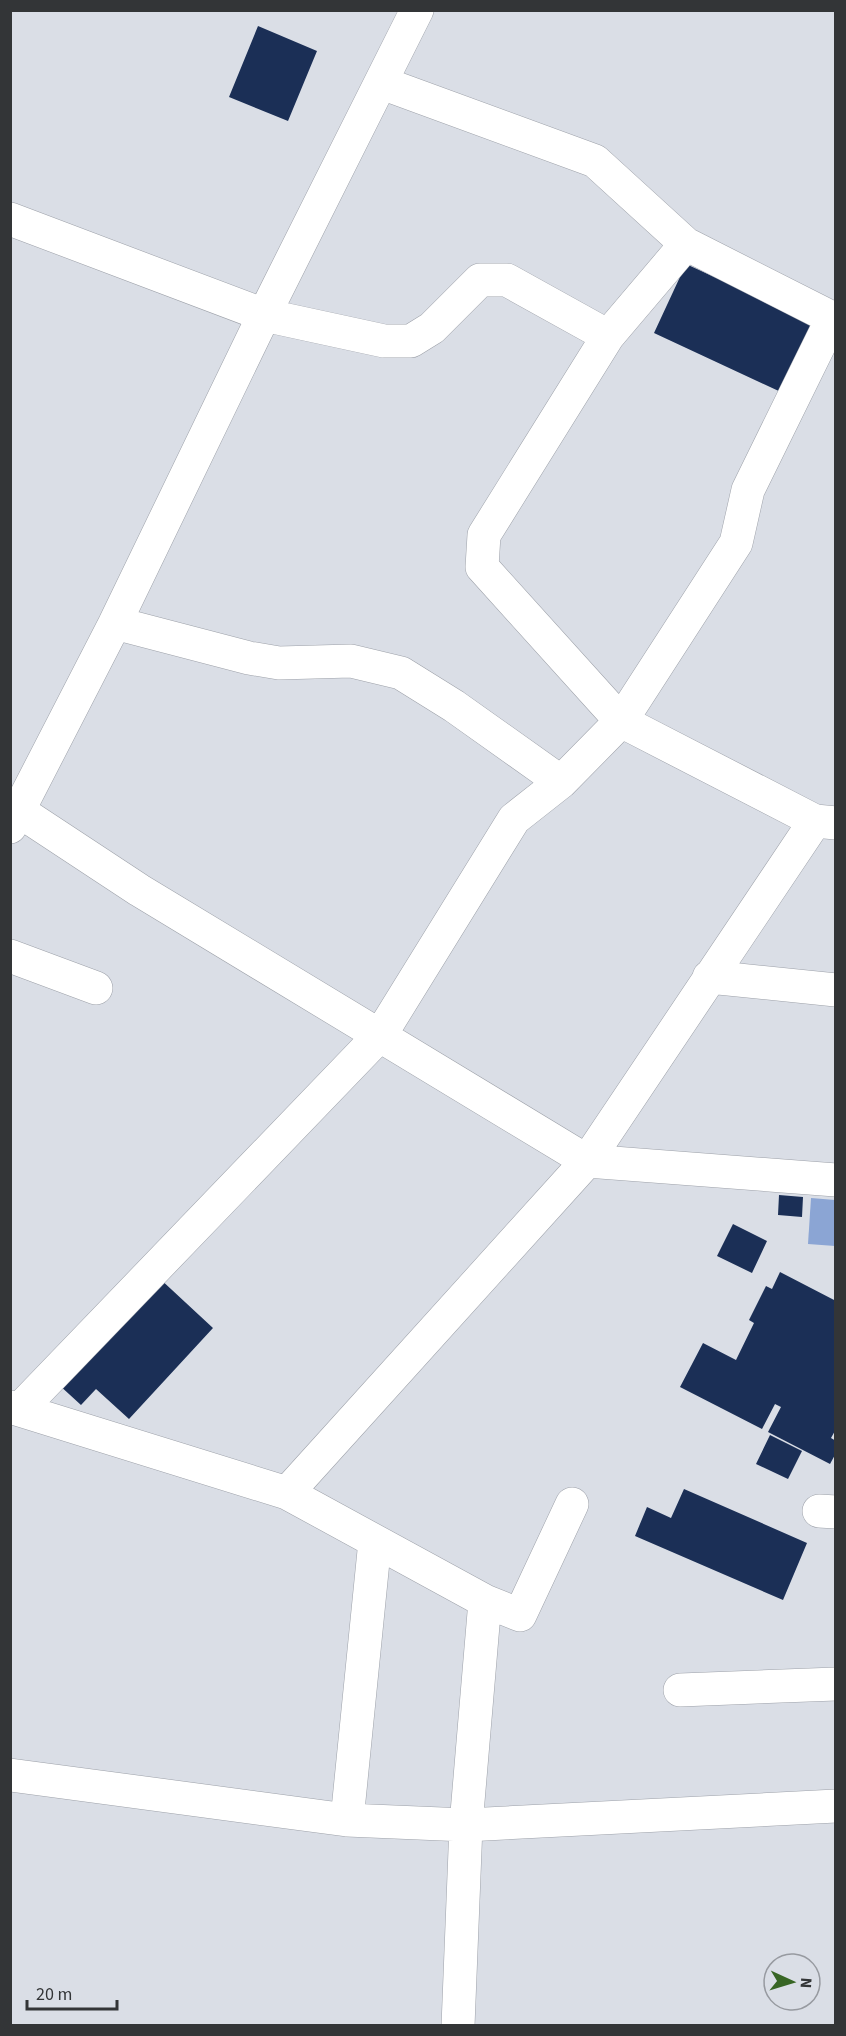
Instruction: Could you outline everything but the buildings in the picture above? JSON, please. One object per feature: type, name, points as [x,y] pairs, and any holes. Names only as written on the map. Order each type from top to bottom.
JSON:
[{"type":"street","points":[[417,10],[264,315],[115,623],[13,814],[381,1034],[587,1161],[836,1180]]},
{"type":"street","points":[[382,83],[595,161],[686,244],[834,319],[748,490],[736,543],[621,721],[561,782],[514,819],[381,1034],[15,1408],[287,1493],[485,1601],[520,1616],[572,1504]]},
{"type":"street","points":[[10,219],[264,315],[384,341],[411,340],[432,328],[480,280],[507,280],[608,336]]},
{"type":"street","points":[[287,1493],[587,1161],[709,977],[825,822],[621,721],[482,567],[484,535],[608,336],[686,244]]},
{"type":"street","points":[[115,623],[249,658],[279,663],[351,661],[401,673],[454,706],[561,782]]},
{"type":"street","points":[[10,956],[96,988]]},
{"type":"street","points":[[709,977],[836,990]]},
{"type":"street","points":[[346,1820],[375,1541]]},
{"type":"street","points":[[458,2025],[466,1825],[485,1601]]},
{"type":"street","points":[[680,1690],[836,1684]]},
{"type":"street","points":[[10,1775],[346,1820],[466,1825],[836,1806]]},
{"type":"water","points":[[811,1198],[835,1200],[835,1246],[808,1244]]}]
